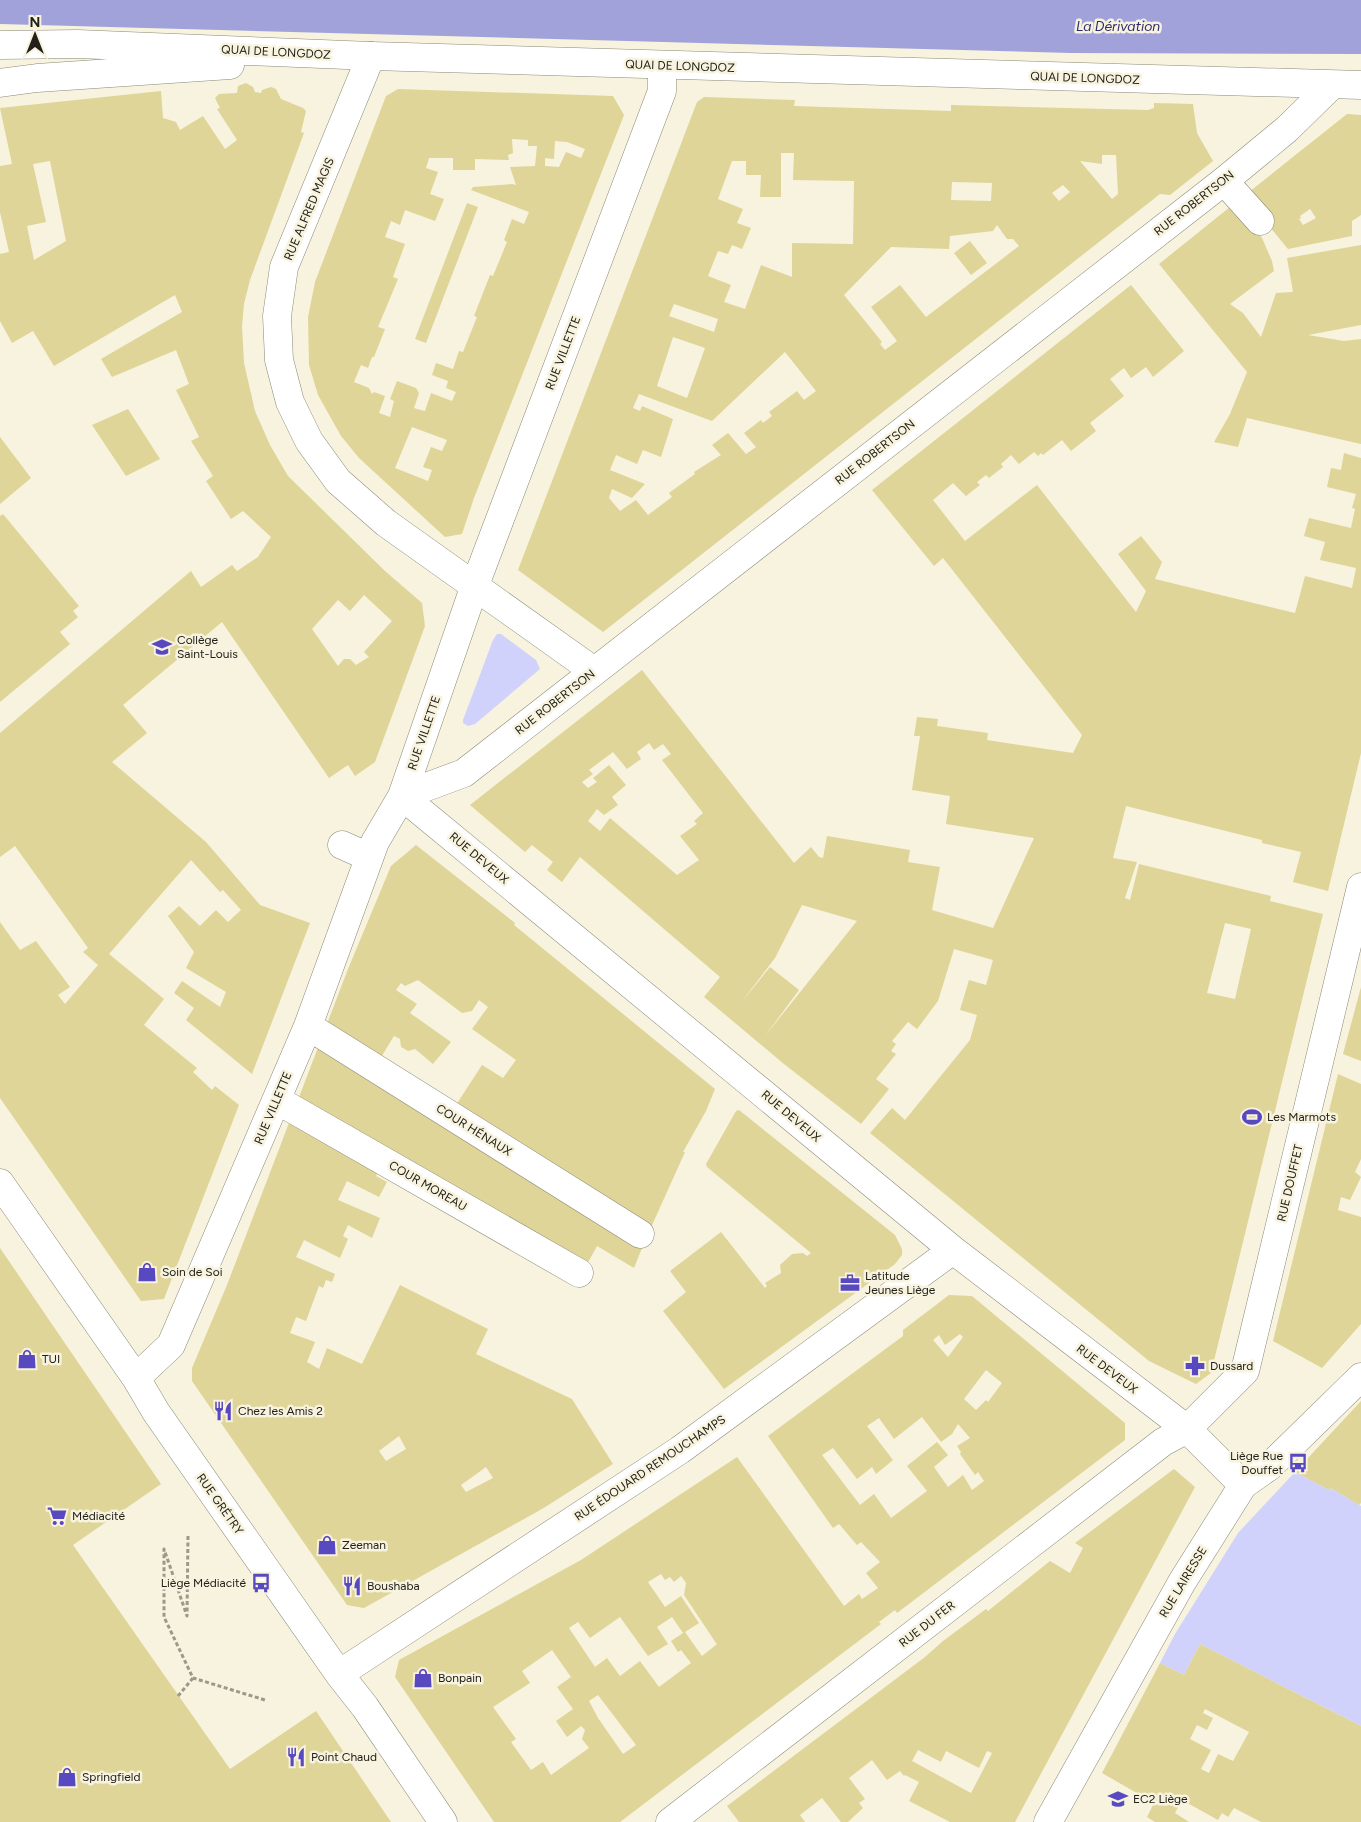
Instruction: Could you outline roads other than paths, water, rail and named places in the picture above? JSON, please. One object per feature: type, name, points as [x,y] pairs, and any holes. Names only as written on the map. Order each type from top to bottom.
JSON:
[{"type":"street","name":"QUAI DE LONGDOZ","points":[[0,45],[78,44],[371,56],[1361,85]]},
{"type":"street","points":[[0,83],[46,78],[371,56]]},
{"type":"street","name":"RUE ALFRED MAGIS","points":[[371,56],[284,267],[277,316],[278,360],[290,402],[309,440],[338,481],[386,523],[594,671]]},
{"type":"street","name":"RUE VILLETTE","points":[[136,1378],[171,1345],[308,1026],[375,842],[402,796],[475,585],[662,92],[662,65]]},
{"type":"street","name":"RUE ROBERTSON","points":[[402,796],[464,774],[1224,180],[1287,129],[1332,85]]},
{"type":"street","points":[[1224,180],[1260,221]]},
{"type":"street","name":"RUE DEVEUX","points":[[402,796],[953,1250],[1187,1429],[1243,1485]]},
{"type":"street","points":[[342,845],[369,857]]},
{"type":"street","name":"RUE DOUFFET","points":[[1187,1429],[1245,1371],[1361,887]]},
{"type":"street","name":"COUR HÉNAUX","points":[[308,1026],[640,1234]]},
{"type":"street","name":"COUR MOREAU","points":[[277,1100],[579,1273]]},
{"type":"street","name":"RUE GRÉTRY","points":[[0,1183],[136,1378],[156,1412],[339,1674],[365,1707],[442,1822]]},
{"type":"street","name":"RUE ÉDOUARD REMOUCHAMPS","points":[[339,1674],[680,1450],[953,1250]]},
{"type":"street","name":"RUE LAIRESSE","points":[[1048,1822],[1182,1582],[1243,1485],[1270,1466],[1361,1376]]},
{"type":"street","name":"RUE DU FER","points":[[670,1822],[1163,1442],[1187,1429]]},
{"type":"water","name":"La Dérivation","points":[[0,0],[1361,0],[1361,54],[1071,53],[0,24]]},
{"type":"place","name":"Collège Saint-Louis","points":[[162,647]]},
{"type":"place","name":"Les Marmots","points":[[1252,1117]]},
{"type":"place","name":"Soin de Soi","points":[[147,1272]]},
{"type":"place","name":"Latitude Jeunes Liège","points":[[850,1283]]},
{"type":"place","name":"TUI","points":[[27,1359]]},
{"type":"place","name":"Dussard","points":[[1195,1366]]},
{"type":"place","name":"Chez les Amis 2","points":[[223,1411]]},
{"type":"place","name":"Liège Rue Douffet","points":[[1298,1463]]},
{"type":"place","name":"Médiacité","points":[[57,1516]]},
{"type":"place","name":"Zeeman","points":[[327,1545]]},
{"type":"place","name":"Liège Médiacité","points":[[261,1583]]},
{"type":"place","name":"Boushaba","points":[[352,1586]]},
{"type":"place","name":"Bonpain","points":[[423,1678]]},
{"type":"place","name":"Point Chaud","points":[[296,1757]]},
{"type":"place","name":"Springfield","points":[[67,1777]]},
{"type":"place","name":"EC2 Liège","points":[[1118,1799]]}]
